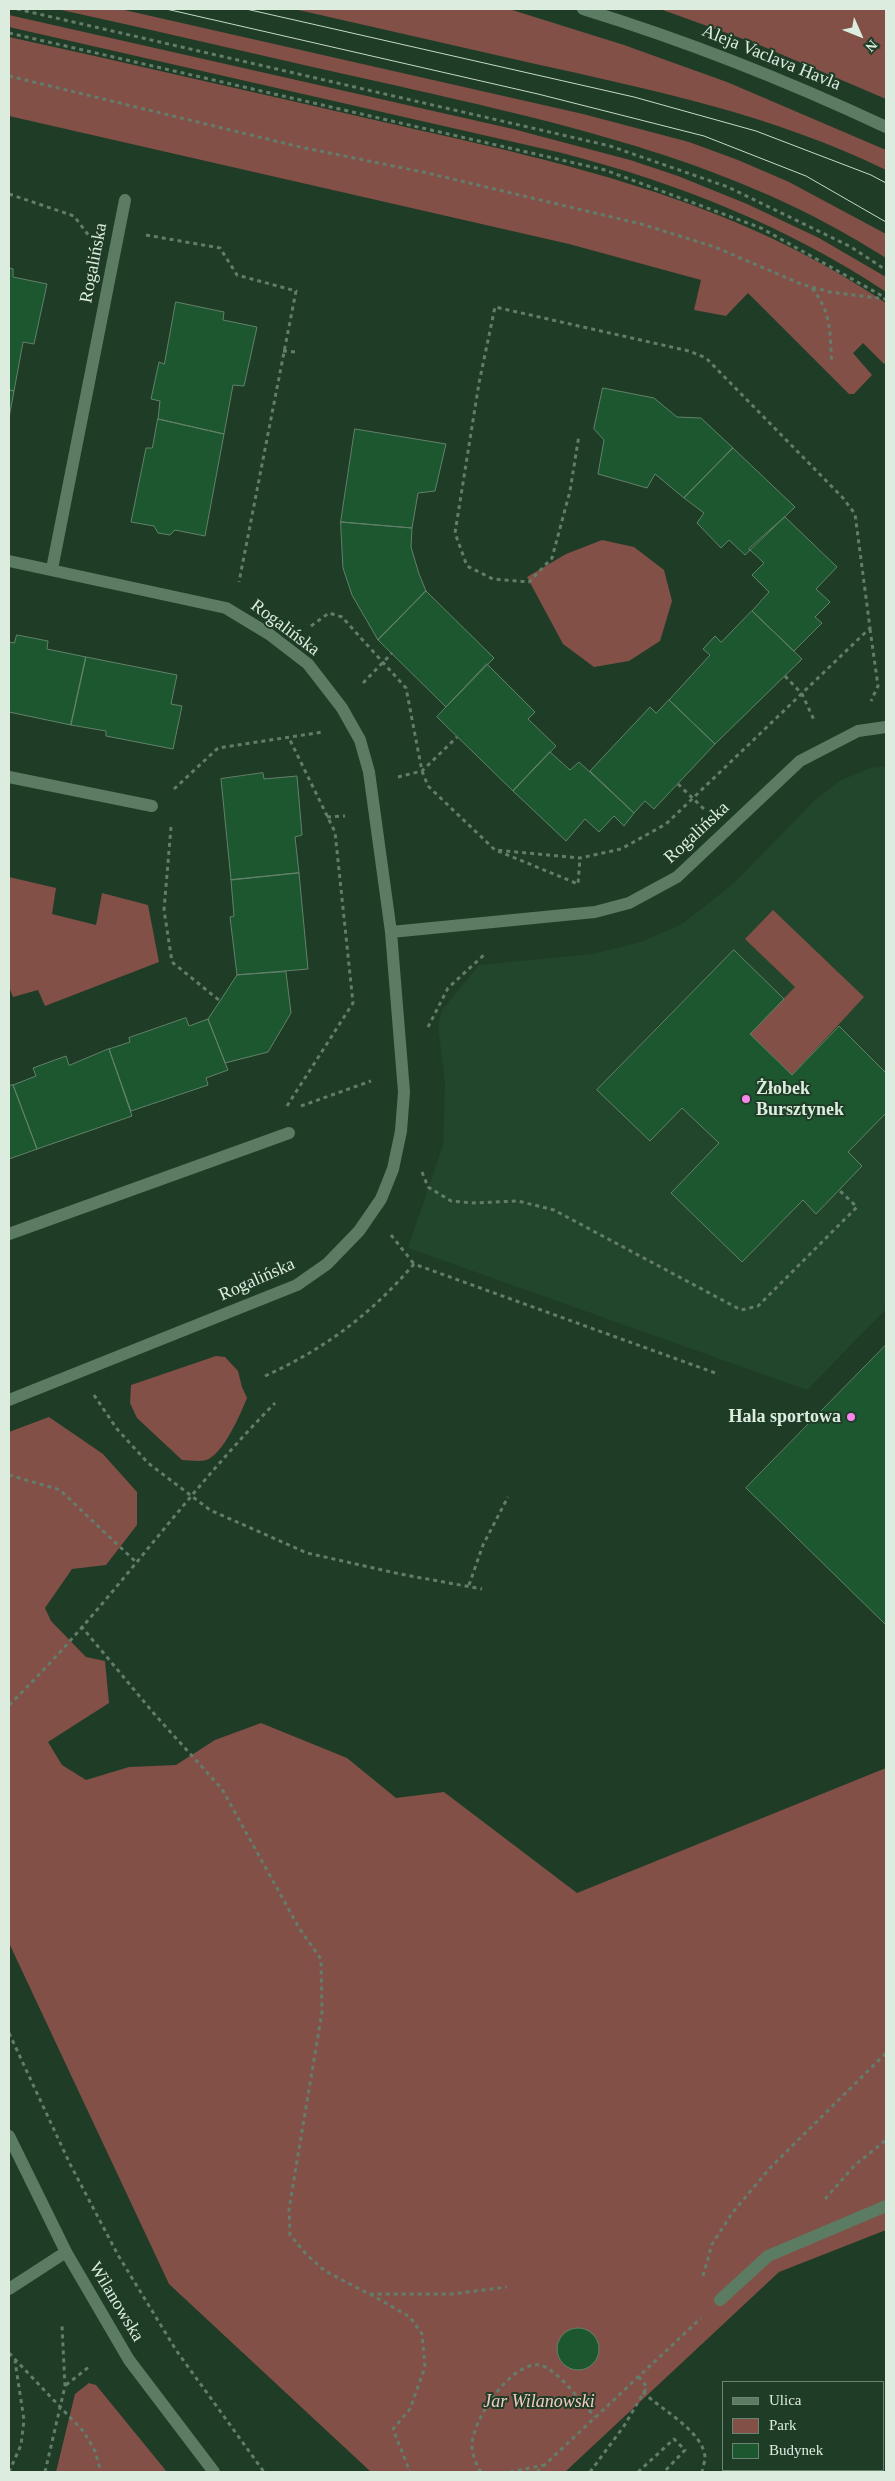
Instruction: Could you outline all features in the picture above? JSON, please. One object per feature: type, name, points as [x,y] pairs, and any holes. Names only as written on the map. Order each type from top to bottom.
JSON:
[{"type":"street","name":"Aleja Vaclava Havla","points":[[583,9],[723,57],[817,94],[886,127]]},
{"type":"street","name":"Rogalińska","points":[[52,569],[125,200]]},
{"type":"street","name":"Rogalińska","points":[[9,561],[226,608],[269,634],[308,664],[342,708],[360,740],[369,772],[391,932],[404,1092],[401,1131],[393,1169],[384,1191],[358,1231],[327,1264],[297,1285],[9,1400]]},
{"type":"street","name":"Rogalińska","points":[[391,932],[595,912],[629,904],[677,877],[800,761],[858,731],[886,727]]},
{"type":"street","points":[[9,777],[152,806]]},
{"type":"street","points":[[9,1234],[289,1133]]},
{"type":"street","name":"Wilanowska","points":[[9,2136],[66,2252],[129,2360],[214,2472]]},
{"type":"street","points":[[720,2300],[768,2256],[886,2206]]},
{"type":"street","points":[[9,2289],[66,2252]]},
{"type":"path","points":[[17,9],[610,146],[728,187],[851,246],[886,270]]},
{"type":"path","points":[[9,33],[605,170],[762,228],[886,299]]},
{"type":"path","points":[[9,76],[300,147],[423,172],[641,224],[715,247],[811,287],[830,292],[886,299]]},
{"type":"path","points":[[9,194],[74,216],[89,235],[117,240],[149,235],[220,248],[237,276],[296,291],[239,583]]},
{"type":"path","points":[[87,245],[89,235]]},
{"type":"path","points":[[811,287],[823,303],[829,320],[832,364]]},
{"type":"path","points":[[579,435],[570,491],[552,558],[529,582],[493,579],[468,566],[455,533],[479,383],[495,307],[689,351],[706,358],[843,498],[855,514],[878,686],[869,705]]},
{"type":"path","points":[[283,351],[296,352]]},
{"type":"path","points":[[311,626],[329,613],[342,617],[406,688],[422,771],[428,786],[495,850],[578,884],[580,858]]},
{"type":"path","points":[[495,850],[580,858],[621,849],[666,824],[870,628]]},
{"type":"path","points":[[363,684],[392,653]]},
{"type":"path","points":[[785,676],[802,694],[814,720]]},
{"type":"path","points":[[174,796],[174,786],[218,748],[324,732]]},
{"type":"path","points":[[397,778],[422,771],[458,737]]},
{"type":"path","points":[[283,1112],[353,1003],[335,832],[289,738]]},
{"type":"path","points":[[678,784],[705,810]]},
{"type":"path","points":[[327,816],[345,816]]},
{"type":"path","points":[[171,825],[164,910],[172,962],[220,1001]]},
{"type":"path","points":[[424,1035],[448,988],[470,965],[492,948]]},
{"type":"path","points":[[422,1171],[428,1187],[452,1200],[472,1203],[518,1201],[554,1210],[741,1310],[758,1306],[857,1207],[839,1190]]},
{"type":"path","points":[[391,1235],[414,1264],[718,1374]]},
{"type":"path","points":[[265,1376],[299,1360],[332,1341],[362,1318],[390,1292],[414,1264]]},
{"type":"path","points":[[81,1372],[117,1429],[148,1463],[210,1510],[307,1553],[400,1574],[482,1589]]},
{"type":"path","points":[[9,1705],[33,1682],[137,1563],[241,1438],[275,1403]]},
{"type":"path","points":[[9,1475],[60,1490],[137,1563]]},
{"type":"path","points":[[469,1586],[483,1545],[508,1497]]},
{"type":"path","points":[[81,1626],[156,1716],[222,1789],[300,1928],[321,1959],[322,2012],[289,2208],[290,2235],[306,2254],[325,2271],[410,2317],[422,2334],[425,2367],[410,2408],[393,2429],[410,2472]]},
{"type":"path","points":[[9,2034],[70,2164],[118,2255],[176,2350],[264,2472]]},
{"type":"path","points":[[537,2472],[720,2300],[702,2280],[712,2244],[733,2212],[770,2168],[886,2053]]},
{"type":"path","points":[[855,2165],[886,2140]]},
{"type":"path","points":[[369,2294],[451,2294],[507,2288]]},
{"type":"path","points":[[45,2472],[65,2386],[62,2326]]},
{"type":"path","points":[[9,2353],[84,2432],[95,2451],[101,2472]]},
{"type":"path","points":[[9,2472],[22,2445],[24,2420],[15,2360]]},
{"type":"path","points":[[481,2472],[476,2464],[472,2446],[486,2408],[514,2374],[526,2365],[541,2365],[553,2371],[595,2417]]},
{"type":"path","points":[[65,2386],[90,2366]]},
{"type":"path","points":[[590,2472],[624,2426],[647,2386],[638,2376]]},
{"type":"path","points":[[643,2392],[654,2403],[681,2422],[699,2441],[705,2456],[702,2472]]},
{"type":"path","points":[[638,2472],[674,2439],[685,2450],[664,2472]]},
{"type":"path","points":[[510,2472],[545,2465]]},
{"type":"shaded area","points":[[886,766],[886,1309],[807,1390],[408,1248],[443,1145],[445,1083],[438,1026],[442,1010],[479,965],[592,954],[641,942],[682,924],[734,883],[813,802],[839,781],[871,768]]},
{"type":"green space","points":[[57,9],[120,9],[583,114],[689,142],[789,182],[886,234],[886,258],[829,225],[771,196],[711,172],[588,132],[462,101]]},
{"type":"green space","points":[[294,9],[509,9],[624,45],[727,82],[886,150],[886,170],[800,134],[712,106],[622,83]]},
{"type":"green space","points":[[660,9],[886,9],[886,99],[757,44]]},
{"type":"green space","points":[[9,15],[513,129],[630,160],[678,176],[747,204],[819,238],[886,277],[886,292],[849,269],[771,227],[730,209],[647,178],[562,153],[9,27]]},
{"type":"green space","points":[[9,37],[512,152],[642,188],[704,210],[766,236],[827,266],[886,303],[886,362],[884,364],[863,343],[853,353],[872,375],[854,394],[849,394],[748,293],[726,316],[694,310],[701,280],[569,244],[9,116]]},
{"type":"green space","points":[[602,540],[634,547],[664,570],[672,601],[660,641],[629,661],[594,667],[563,644],[527,577],[566,554]]},
{"type":"green space","points":[[9,877],[56,888],[52,914],[96,925],[102,893],[148,905],[159,962],[45,1006],[38,990],[13,997],[9,987]]},
{"type":"green space","points":[[773,910],[864,997],[792,1075],[750,1034],[795,987],[745,939]]},
{"type":"green space","points":[[216,1356],[225,1357],[238,1371],[247,1398],[231,1433],[212,1457],[203,1461],[182,1460],[137,1418],[130,1403],[131,1385]]},
{"type":"green space","name":"Jar Wilanowski","points":[[49,1417],[103,1454],[137,1492],[137,1525],[106,1565],[72,1569],[45,1608],[51,1621],[86,1657],[105,1661],[109,1703],[48,1742],[62,1765],[86,1780],[129,1767],[176,1765],[215,1740],[261,1723],[347,1758],[396,1798],[444,1792],[577,1893],[886,1768],[886,2230],[779,2272],[565,2472],[371,2472],[169,2284],[9,1943],[9,1432]]},
{"type":"green space","points":[[89,2383],[96,2385],[167,2472],[56,2472],[75,2394]]},
{"type":"building","points":[[9,268],[13,269],[13,277],[47,284],[34,344],[23,342],[14,391],[9,390]]},
{"type":"building","points":[[176,302],[224,312],[223,320],[257,327],[244,386],[233,385],[224,434],[158,419],[160,401],[151,399],[159,362],[164,364]]},
{"type":"building","points":[[603,388],[654,398],[677,417],[701,418],[733,448],[684,498],[655,474],[647,488],[598,474],[604,440],[594,429]]},
{"type":"building","points":[[9,390],[14,391],[9,418]]},
{"type":"building","points":[[158,419],[224,434],[205,536],[175,530],[170,535],[158,533],[154,526],[131,522],[146,448],[152,448]]},
{"type":"building","points":[[355,429],[446,444],[435,491],[418,493],[412,528],[341,522]]},
{"type":"building","points":[[733,448],[795,507],[745,555],[729,540],[721,548],[697,523],[704,513],[684,498]]},
{"type":"building","points":[[785,517],[837,567],[816,589],[830,602],[815,617],[822,623],[794,651],[752,611],[769,592],[752,575],[764,563],[749,549]]},
{"type":"building","points":[[341,522],[412,528],[411,547],[426,591],[378,640],[352,595],[343,568]]},
{"type":"building","points":[[426,591],[494,658],[446,707],[378,640]]},
{"type":"building","points":[[752,611],[802,659],[715,744],[669,700],[710,655],[703,649],[715,636],[721,642]]},
{"type":"building","points":[[17,635],[48,641],[47,649],[86,657],[71,725],[9,712],[9,642],[14,643]]},
{"type":"building","points":[[86,657],[177,675],[171,704],[182,706],[173,749],[106,736],[106,731],[71,725]]},
{"type":"building","points":[[487,664],[535,712],[528,719],[556,746],[513,791],[437,717]]},
{"type":"building","points":[[669,700],[715,744],[654,809],[645,801],[634,813],[590,771],[650,707],[656,713]]},
{"type":"building","points":[[550,752],[570,770],[579,762],[634,813],[624,826],[614,816],[599,832],[585,819],[566,841],[513,791]]},
{"type":"building","points":[[263,773],[264,779],[297,776],[302,835],[295,837],[299,873],[231,880],[221,779]]},
{"type":"building","points":[[299,873],[308,969],[237,975],[230,917],[234,916],[231,880]]},
{"type":"building","name":"Żłobek Bursztynek","points":[[734,950],[784,999],[750,1034],[792,1075],[839,1026],[886,1073],[886,1113],[848,1152],[862,1166],[816,1214],[803,1200],[742,1262],[671,1193],[719,1143],[682,1108],[650,1141],[597,1090]]},
{"type":"building","points":[[286,972],[291,1013],[268,1052],[225,1063],[208,1019],[237,975]]},
{"type":"building","points":[[186,1018],[189,1026],[208,1019],[228,1070],[206,1078],[208,1085],[131,1111],[109,1049],[130,1042],[129,1038]]},
{"type":"building","points":[[109,1049],[132,1116],[37,1149],[13,1085],[36,1076],[33,1068],[66,1056],[69,1065]]},
{"type":"building","points":[[13,1085],[37,1149],[9,1159],[9,1086]]},
{"type":"building","name":"Hala sportowa","points":[[886,1345],[886,1625],[746,1488]]},
{"type":"building","points":[[582,2328],[590,2331],[596,2337],[599,2349],[596,2361],[590,2367],[574,2370],[566,2367],[560,2361],[557,2345],[560,2337],[566,2331]]},
{"type":"tram line","points":[[166,9],[538,94],[704,136],[806,176],[886,222]]},
{"type":"tram line","points":[[246,9],[634,97],[756,131],[871,175],[886,183]]},
{"type":"place","name":"Żłobek Bursztynek","points":[[746,1099]]},
{"type":"place","name":"Hala sportowa","points":[[851,1417]]}]
